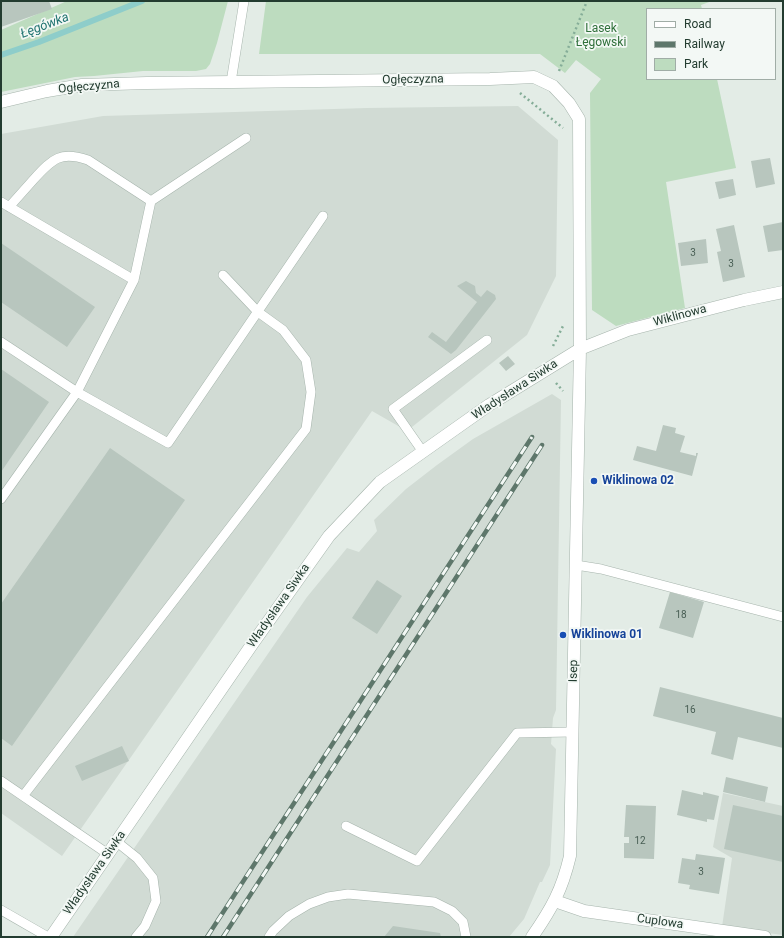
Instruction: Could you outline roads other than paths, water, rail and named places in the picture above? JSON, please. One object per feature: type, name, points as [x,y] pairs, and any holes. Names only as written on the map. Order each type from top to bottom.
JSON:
[{"type":"street","name":"Ogłęczyzna","points":[[1,102],[47,90],[82,85],[490,79],[534,77],[552,86],[569,103],[579,119],[580,349]]},
{"type":"street","name":"Wiklinowa","points":[[580,349],[628,330],[744,300],[783,292]]},
{"type":"street","name":"Władysława Siwka","points":[[50,937],[328,536],[380,482],[489,405],[580,349]]},
{"type":"street","name":"Isep","points":[[532,937],[556,901],[565,878],[570,856],[580,349]]},
{"type":"street","name":"Cuplowa","points":[[556,901],[584,911],[765,937]]},
{"type":"lane","points":[[231,82],[244,1]]},
{"type":"lane","points":[[1,499],[77,392],[134,280],[151,201],[246,138]]},
{"type":"lane","points":[[134,280],[5,204],[48,163],[57,158],[68,156],[88,160],[151,201]]},
{"type":"lane","points":[[1,342],[77,392],[168,443],[323,216]]},
{"type":"lane","points":[[23,796],[306,429],[312,392],[306,360],[283,330],[258,312],[223,275]]},
{"type":"lane","points":[[423,452],[393,409],[487,340]]},
{"type":"lane","points":[[576,564],[601,569],[783,617]]},
{"type":"lane","points":[[346,826],[417,861],[517,733],[572,732]]},
{"type":"lane","points":[[1,781],[108,854]]},
{"type":"lane","points":[[117,842],[137,858],[153,878],[156,901],[145,926],[136,937]]},
{"type":"lane","points":[[269,937],[273,930],[289,916],[309,904],[328,897],[348,894],[434,902],[452,911],[463,922],[466,937]]},
{"type":"lane","points":[[1,910],[50,937]]},
{"type":"waterway","name":"Łęgówka","points":[[1,55],[39,42],[142,1]]},
{"type":"railway","points":[[207,937],[532,437]]},
{"type":"railway","points":[[223,937],[542,445]]},
{"type":"place","name":"Wiklinowa 02","points":[[594,481]]},
{"type":"place","name":"Wiklinowa 01","points":[[563,635]]},
{"type":"park label","name":"Lasek Łęgowski","points":[[601,36]]}]
